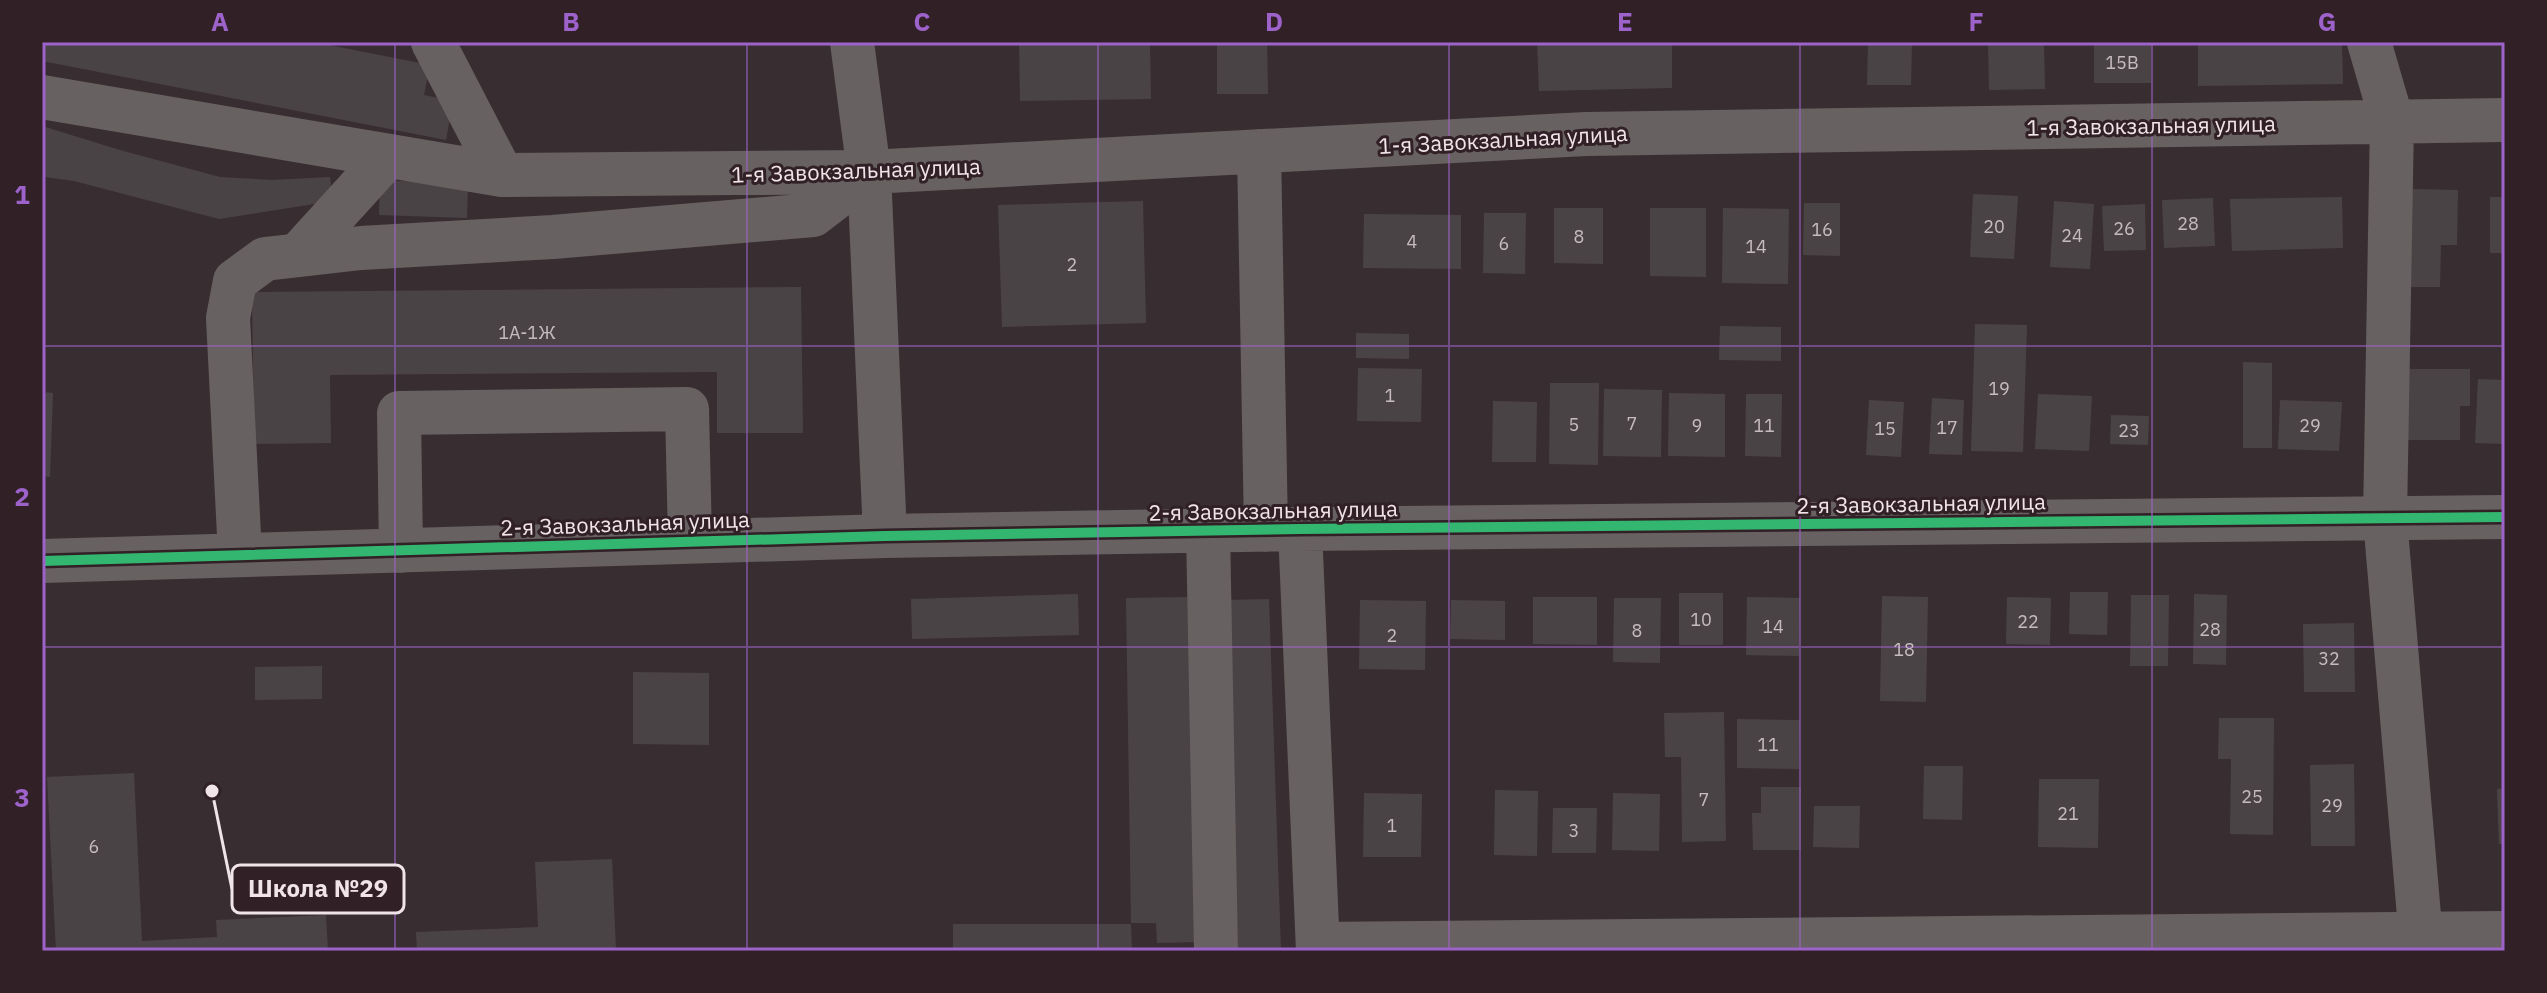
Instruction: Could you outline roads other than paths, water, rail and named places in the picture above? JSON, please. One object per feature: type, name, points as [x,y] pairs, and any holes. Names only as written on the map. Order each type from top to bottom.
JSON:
[{"type":"street","points":[[433,42],[502,175]]},
{"type":"street","points":[[852,42],[869,172],[885,536]]},
{"type":"street","points":[[2369,42],[2392,121],[2385,519],[2422,943]]},
{"type":"street","name":"1-я Завокзальная улица","points":[[42,97],[502,175],[869,172],[1586,134],[2505,120]]},
{"type":"street","points":[[1259,151],[1283,529],[1318,948],[2422,943],[2505,933]]},
{"type":"street","points":[[298,255],[388,156]]},
{"type":"street","points":[[240,555],[228,318],[235,281],[265,259],[361,248],[553,237],[813,215],[869,172]]},
{"type":"street","points":[[401,551],[399,413],[687,409],[690,540]]},
{"type":"street","name":"2-я Завокзальная улица","points":[[42,561],[690,540],[1208,530],[2505,517]]},
{"type":"street","points":[[1208,530],[1216,951]]},
{"type":"place","name":"Школа №29","points":[[212,791]]}]
